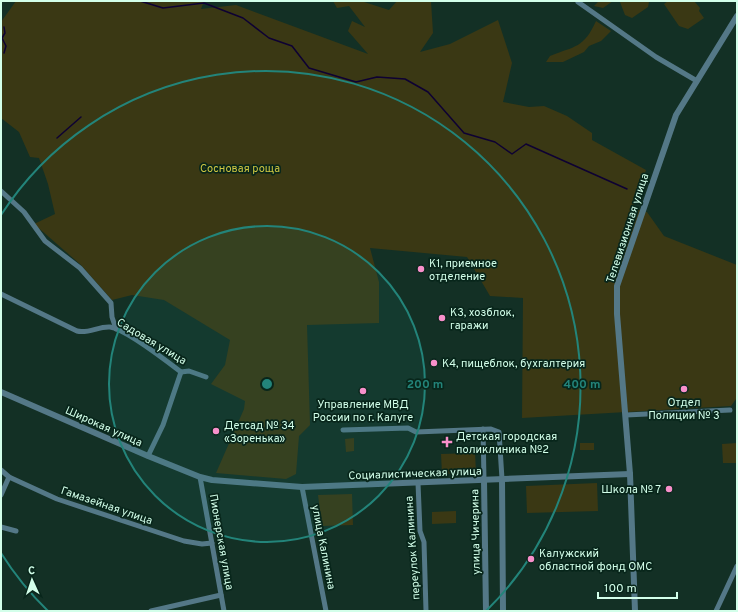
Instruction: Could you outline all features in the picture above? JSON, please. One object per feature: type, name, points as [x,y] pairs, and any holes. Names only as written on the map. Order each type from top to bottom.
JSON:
[{"type":"street","points":[[578,2],[656,57],[697,81]]},
{"type":"street","name":"Телевизионная улица","points":[[635,611],[630,474],[617,314],[617,286],[676,115],[737,16]]},
{"type":"street","points":[[1,191],[24,212],[44,241],[80,268],[111,303],[112,317],[116,328]]},
{"type":"street","name":"Садовая улица","points":[[1,294],[82,333],[109,327],[116,328],[148,348],[181,372],[189,371],[206,377]]},
{"type":"street","points":[[148,456],[163,425],[181,372]]},
{"type":"street","name":"Широкая улица","points":[[1,392],[200,477]]},
{"type":"street","points":[[626,415],[730,410]]},
{"type":"street","points":[[342,430],[408,428],[416,432],[483,429],[499,432],[502,479],[503,611]]},
{"type":"street","name":"улица Чичерина","points":[[483,429],[486,611]]},
{"type":"street","name":"Гамазейная улица","points":[[1,470],[9,477],[57,498],[184,541],[202,544],[212,543]]},
{"type":"street","name":"Социалистическая улица","points":[[200,477],[302,487],[630,474]]},
{"type":"street","points":[[1,495],[9,477]]},
{"type":"street","name":"Пионерская улица","points":[[200,477],[224,611]]},
{"type":"street","name":"переулок Калинина","points":[[418,483],[420,531],[424,542],[426,611]]},
{"type":"street","name":"улица Калинина","points":[[302,487],[326,611]]},
{"type":"street","points":[[1,527],[16,531]]},
{"type":"street","points":[[716,611],[737,566]]},
{"type":"street","points":[[155,611],[221,596]]},
{"type":"green space","name":"Сосновая роща","points":[[16,1],[204,1],[201,9],[236,5],[368,54],[348,31],[352,21],[365,27],[349,6],[337,8],[333,1],[361,1],[389,10],[397,1],[431,1],[433,33],[420,52],[450,44],[498,20],[512,63],[503,102],[529,107],[544,106],[567,116],[592,133],[592,140],[646,170],[633,208],[647,212],[664,236],[737,265],[736,399],[731,406],[522,418],[523,298],[490,296],[467,257],[370,248],[379,282],[379,323],[307,325],[310,425],[299,436],[296,474],[286,479],[216,473],[244,409],[245,401],[211,384],[225,365],[230,340],[164,300],[132,295],[112,300],[81,265],[34,224],[55,214],[48,184],[39,158],[30,157],[19,132],[1,118],[1,22]]},
{"type":"green space","points":[[599,1],[613,1],[603,8],[594,6]]},
{"type":"green space","points":[[613,1],[653,1],[649,2],[648,7],[632,18],[625,15],[620,2]]},
{"type":"green space","points":[[668,1],[694,1],[700,8],[699,11],[704,18],[688,29],[679,26],[664,4]]},
{"type":"green space","points":[[596,21],[611,31],[601,41],[589,46],[584,52],[563,62],[546,62],[550,56],[572,48],[583,41],[592,30]]},
{"type":"green space","points":[[354,438],[354,451],[346,452],[345,439]]},
{"type":"green space","points":[[580,443],[594,443],[594,450],[580,450]]},
{"type":"green space","points":[[737,443],[737,463],[723,463],[722,444]]},
{"type":"green space","points":[[475,453],[476,472],[442,474],[441,454]]},
{"type":"green space","points":[[597,483],[598,511],[527,513],[526,486]]},
{"type":"green space","points":[[352,494],[353,525],[322,526],[318,495]]},
{"type":"green space","points":[[456,511],[456,523],[432,524],[432,512]]},
{"type":"waterway","points":[[140,1],[163,8],[204,3],[243,18],[269,38],[292,46],[309,68],[356,82],[377,77],[405,79],[428,92],[464,133],[495,142],[512,154],[526,144],[627,189]]},
{"type":"waterway","points":[[4,27],[5,33],[2,38],[6,46],[4,53]]},
{"type":"waterway","points":[[57,138],[81,117]]},
{"type":"place","name":"К1, приемное отделение","points":[[421,269]]},
{"type":"place","name":"К3, хозблок, гаражи","points":[[442,318]]},
{"type":"place","name":"К4, пищеблок, бухгалтерия","points":[[434,363]]},
{"type":"place","name":"Отдел Полиции № 3","points":[[684,389]]},
{"type":"place","name":"Управление МВД России по г. Калуге","points":[[363,391]]},
{"type":"place","name":"Детсад № 34 «Зоренька»","points":[[216,431]]},
{"type":"place","name":"Детская городская поликлиника №2","points":[[447,442]]},
{"type":"place","name":"Школа № 7","points":[[669,489]]},
{"type":"place","name":"Калужский областной фонд ОМС","points":[[531,559]]}]
